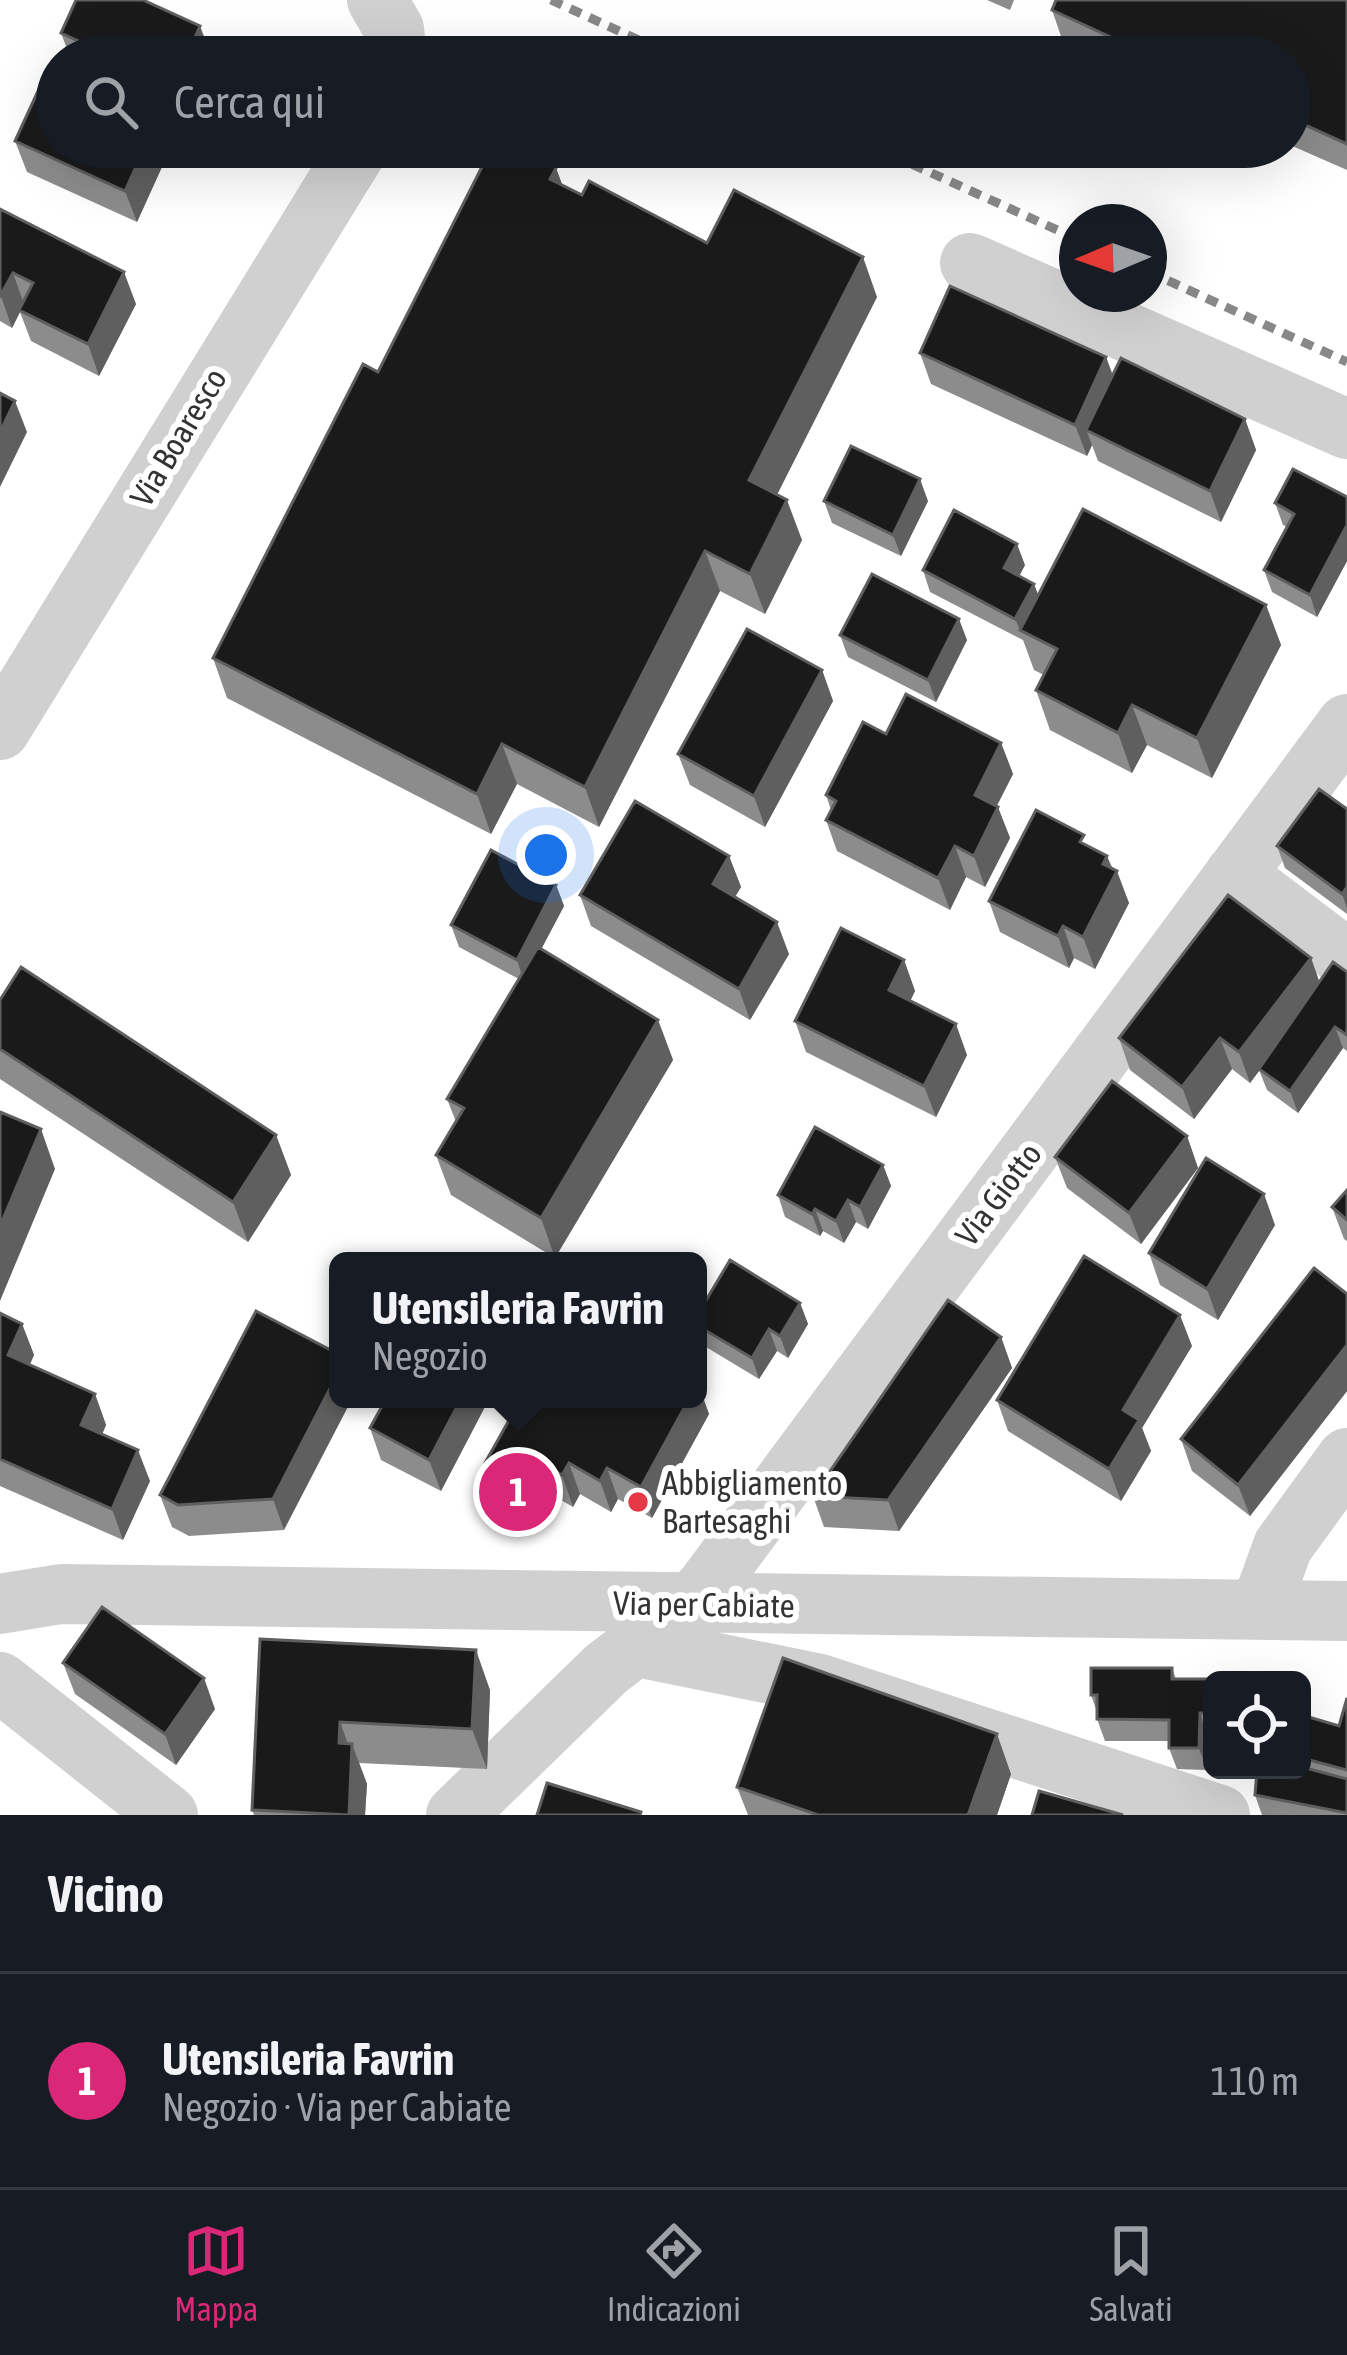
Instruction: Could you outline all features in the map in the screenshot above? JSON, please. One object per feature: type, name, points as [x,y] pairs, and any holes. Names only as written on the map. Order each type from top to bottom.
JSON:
[{"type":"street","points":[[377,0],[395,36]]},
{"type":"street","name":"Via Boaresco","points":[[0,730],[346,168]]},
{"type":"street","points":[[970,263],[1347,429]]},
{"type":"street","name":"Via Giotto","points":[[456,1815],[633,1646],[691,1604],[1347,724]]},
{"type":"street","points":[[1235,874],[1347,959]]},
{"type":"street","points":[[1260,1610],[1282,1546],[1347,1458]]},
{"type":"street","name":"Via per Cabiate","points":[[0,1581],[61,1594]]},
{"type":"street","name":"Via per Cabiate","points":[[0,1604],[61,1594],[1347,1611]]},
{"type":"street","points":[[633,1646],[820,1684],[1191,1810]]},
{"type":"street","points":[[2,1680],[168,1815]]},
{"type":"building","points":[[76,0],[143,0],[200,26],[195,36],[61,33]]},
{"type":"building","points":[[1056,0],[1347,0],[1347,144],[1311,128],[1311,36],[1108,36],[1052,10]]},
{"type":"building","points":[[36,95],[36,151],[15,141]]},
{"type":"building","points":[[74,168],[135,168],[125,191]]},
{"type":"building","points":[[481,168],[556,168],[550,179],[582,195],[589,181],[707,243],[734,190],[863,257],[749,480],[787,500],[750,574],[705,551],[585,787],[502,744],[477,794],[213,658],[363,364],[378,372]]},
{"type":"building","points":[[0,209],[124,272],[88,344],[19,310],[33,283],[13,273],[0,296]]},
{"type":"building","points":[[950,286],[1106,357],[1075,425],[920,353]]},
{"type":"building","points":[[1121,358],[1245,419],[1210,491],[1086,430]]},
{"type":"building","points":[[0,393],[15,401],[0,432]]},
{"type":"building","points":[[851,446],[920,479],[893,535],[824,501]]},
{"type":"building","points":[[1293,469],[1347,497],[1347,525],[1310,595],[1264,570],[1294,514],[1275,503]]},
{"type":"building","points":[[1083,509],[1266,605],[1197,738],[1132,705],[1118,733],[1036,690],[1057,649],[1020,630]]},
{"type":"building","points":[[954,510],[1017,544],[1004,568],[1034,584],[1015,619],[923,570]]},
{"type":"building","points":[[872,574],[959,619],[928,680],[840,635]]},
{"type":"building","points":[[747,629],[822,670],[754,796],[678,754]]},
{"type":"building","points":[[906,694],[1001,743],[975,795],[998,807],[974,856],[955,846],[938,878],[826,820],[836,801],[826,795],[863,722],[886,734]]},
{"type":"building","points":[[1319,789],[1347,809],[1347,887],[1342,894],[1277,846]]},
{"type":"building","points":[[635,801],[729,856],[713,884],[777,922],[739,989],[580,895]]},
{"type":"building","points":[[1036,810],[1084,835],[1080,842],[1107,856],[1103,864],[1117,871],[1083,937],[1063,926],[1058,936],[989,901]]},
{"type":"building","points":[[491,850],[556,885],[517,960],[451,925]]},
{"type":"building","points":[[1228,895],[1311,958],[1239,1052],[1220,1038],[1182,1087],[1119,1038]]},
{"type":"building","points":[[841,928],[904,960],[889,990],[956,1024],[924,1086],[795,1021]]},
{"type":"building","points":[[538,947],[658,1020],[541,1218],[436,1155],[464,1108],[447,1099]]},
{"type":"building","points":[[1333,962],[1347,972],[1347,1035],[1335,1027],[1290,1091],[1259,1069]]},
{"type":"building","points":[[21,967],[276,1135],[233,1202],[0,1049],[0,1000]]},
{"type":"building","points":[[1112,1081],[1187,1136],[1129,1213],[1055,1157]]},
{"type":"building","points":[[0,1112],[41,1129],[0,1226]]},
{"type":"building","points":[[815,1127],[883,1165],[860,1207],[848,1200],[836,1221],[778,1195]]},
{"type":"building","points":[[1206,1158],[1264,1194],[1207,1289],[1149,1253]]},
{"type":"building","points":[[1347,1190],[1347,1220],[1332,1207]]},
{"type":"building","points":[[1084,1256],[1180,1315],[1123,1410],[1139,1420],[1109,1469],[997,1400]]},
{"type":"building","points":[[730,1260],[800,1303],[780,1336],[769,1329],[752,1358],[707,1331],[707,1299]]},
{"type":"building","points":[[1314,1268],[1347,1294],[1347,1345],[1238,1485],[1181,1439]]},
{"type":"building","points":[[948,1300],[1001,1337],[888,1500],[813,1496]]},
{"type":"building","points":[[256,1311],[329,1349],[329,1390],[273,1499],[178,1505],[160,1495]]},
{"type":"building","points":[[0,1313],[22,1324],[8,1355],[95,1394],[81,1425],[138,1450],[112,1509],[0,1459]]},
{"type":"building","points":[[381,1408],[456,1408],[429,1460],[370,1428]]},
{"type":"building","points":[[516,1408],[684,1408],[641,1487],[607,1468],[600,1481],[569,1463],[562,1475],[531,1458],[518,1481],[485,1463]]},
{"type":"building","points":[[102,1607],[204,1678],[165,1734],[63,1663]]},
{"type":"building","points":[[260,1639],[476,1650],[472,1729],[340,1722],[339,1743],[352,1744],[349,1815],[252,1810]]},
{"type":"building","points":[[783,1658],[997,1734],[968,1815],[818,1815],[737,1787]]},
{"type":"building","points":[[1091,1668],[1172,1668],[1172,1679],[1203,1679],[1199,1748],[1169,1748],[1169,1720],[1097,1719],[1097,1695],[1091,1695]]},
{"type":"building","points":[[1347,1698],[1347,1770],[1311,1760],[1311,1718],[1339,1726]]},
{"type":"building","points":[[1311,1769],[1347,1779],[1347,1813],[1255,1795],[1256,1779],[1311,1779]]},
{"type":"building","points":[[547,1783],[641,1812],[537,1815]]},
{"type":"building","points":[[1039,1791],[1123,1815],[1032,1815]]},
{"type":"railway","points":[[551,0],[630,36]]},
{"type":"railway","points":[[920,168],[1059,231]]},
{"type":"railway","points":[[1167,280],[1347,362]]},
{"type":"place","name":"Utensileria Favrin","points":[[518,1492]]},
{"type":"place","name":"Abbigliamento Bartesaghi","points":[[638,1502]]}]
